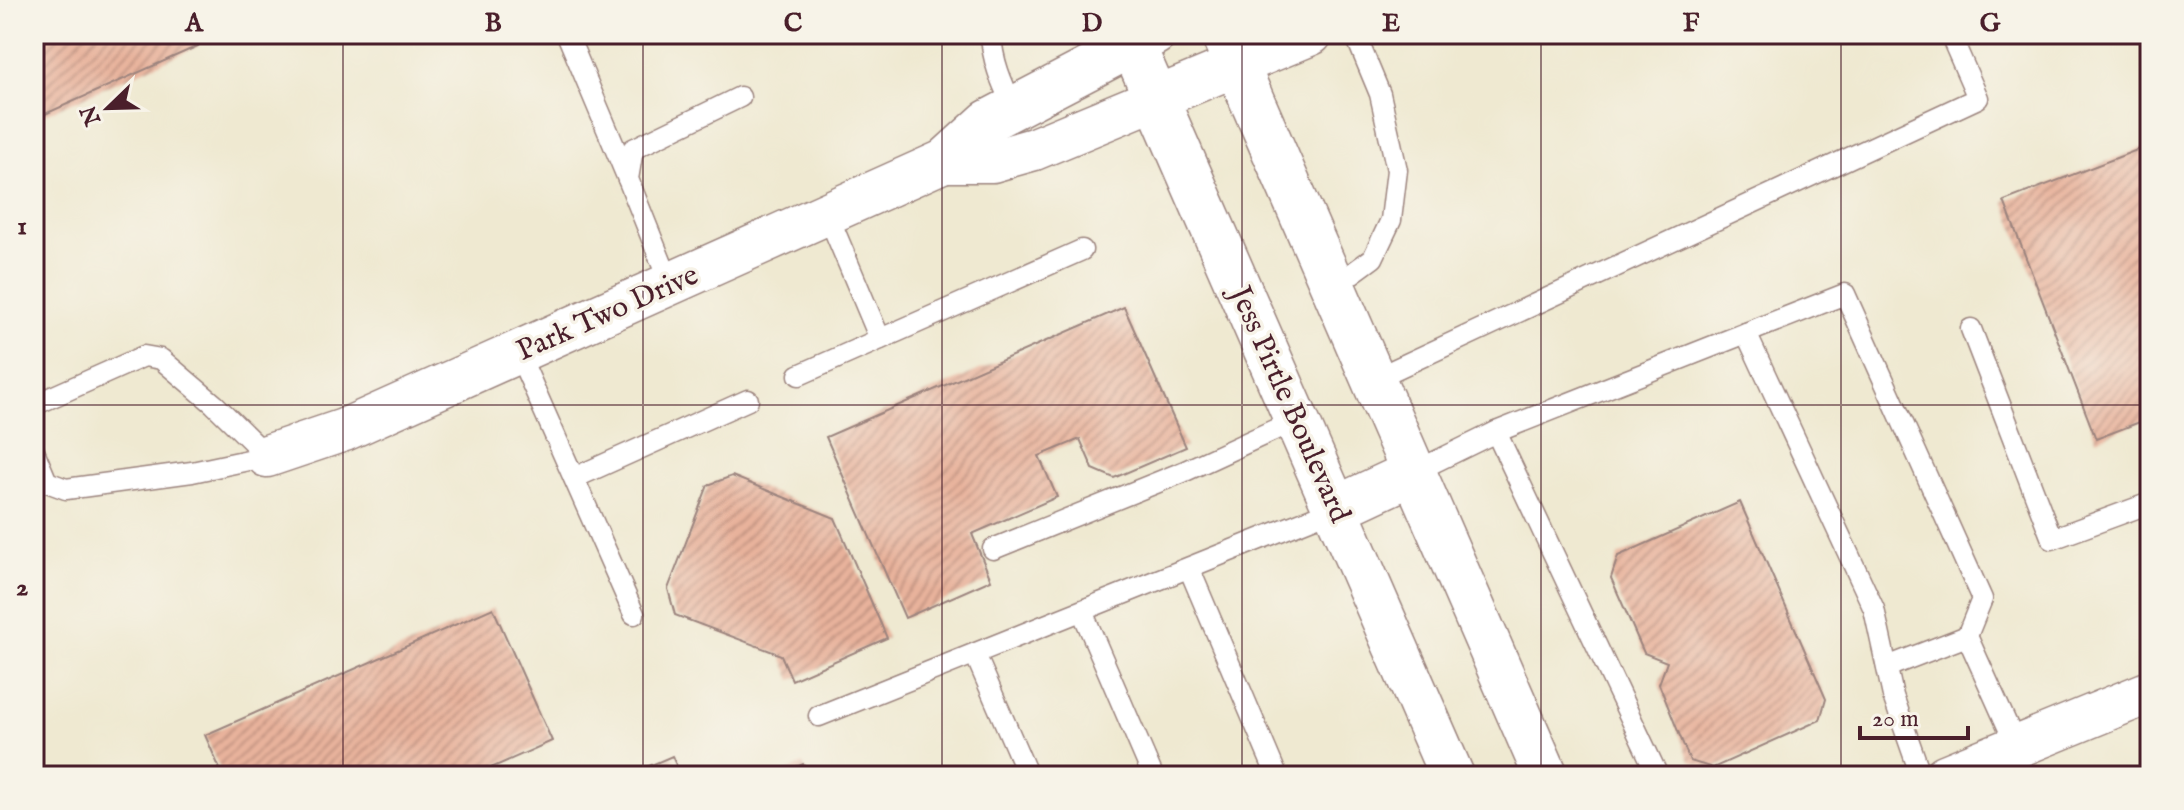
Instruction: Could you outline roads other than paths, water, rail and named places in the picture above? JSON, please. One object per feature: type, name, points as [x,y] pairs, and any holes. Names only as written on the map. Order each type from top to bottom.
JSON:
[{"type":"street","name":"Park Two Drive","points":[[944,161],[992,161],[1034,149],[1156,99],[1230,49],[1311,34]]},
{"type":"street","name":"Park Two Drive","points":[[267,456],[344,430],[944,161],[988,121],[1139,38]]},
{"type":"street","name":"Jess Pirtle Boulevard","points":[[1139,38],[1156,99],[1452,776]]},
{"type":"street","points":[[1230,49],[1546,776]]},
{"type":"street","points":[[1337,508],[1412,473]]},
{"type":"street","points":[[1945,776],[2150,692]]},
{"type":"lane","points":[[567,34],[670,284]]},
{"type":"lane","points":[[991,34],[999,77],[1013,107]]},
{"type":"lane","points":[[1332,288],[1373,258],[1391,220],[1397,170],[1380,94],[1355,34]]},
{"type":"lane","points":[[1372,380],[1978,98],[1950,34]]},
{"type":"lane","points":[[628,179],[633,149],[740,97]]},
{"type":"lane","points":[[827,213],[880,339]]},
{"type":"lane","points":[[799,375],[1082,250]]},
{"type":"lane","points":[[1412,473],[1496,432],[1845,294],[1982,599],[1967,636],[2017,747]]},
{"type":"lane","points":[[1971,329],[2052,539],[2150,503]]},
{"type":"lane","points":[[1746,333],[1874,609],[1893,696],[1921,776]]},
{"type":"lane","points":[[518,352],[634,614]]},
{"type":"lane","points":[[34,405],[144,356],[161,359],[214,404],[267,456]]},
{"type":"lane","points":[[574,478],[748,400]]},
{"type":"lane","points":[[993,549],[1183,472],[1298,419]]},
{"type":"lane","points":[[1496,432],[1658,776]]},
{"type":"lane","points":[[34,451],[47,482],[66,489],[192,472],[267,456]]},
{"type":"lane","points":[[819,716],[1337,508]]},
{"type":"lane","points":[[1189,568],[1277,776]]},
{"type":"lane","points":[[1082,611],[1153,776]]},
{"type":"lane","points":[[1887,667],[1967,636]]},
{"type":"lane","points":[[975,654],[1028,776]]}]
